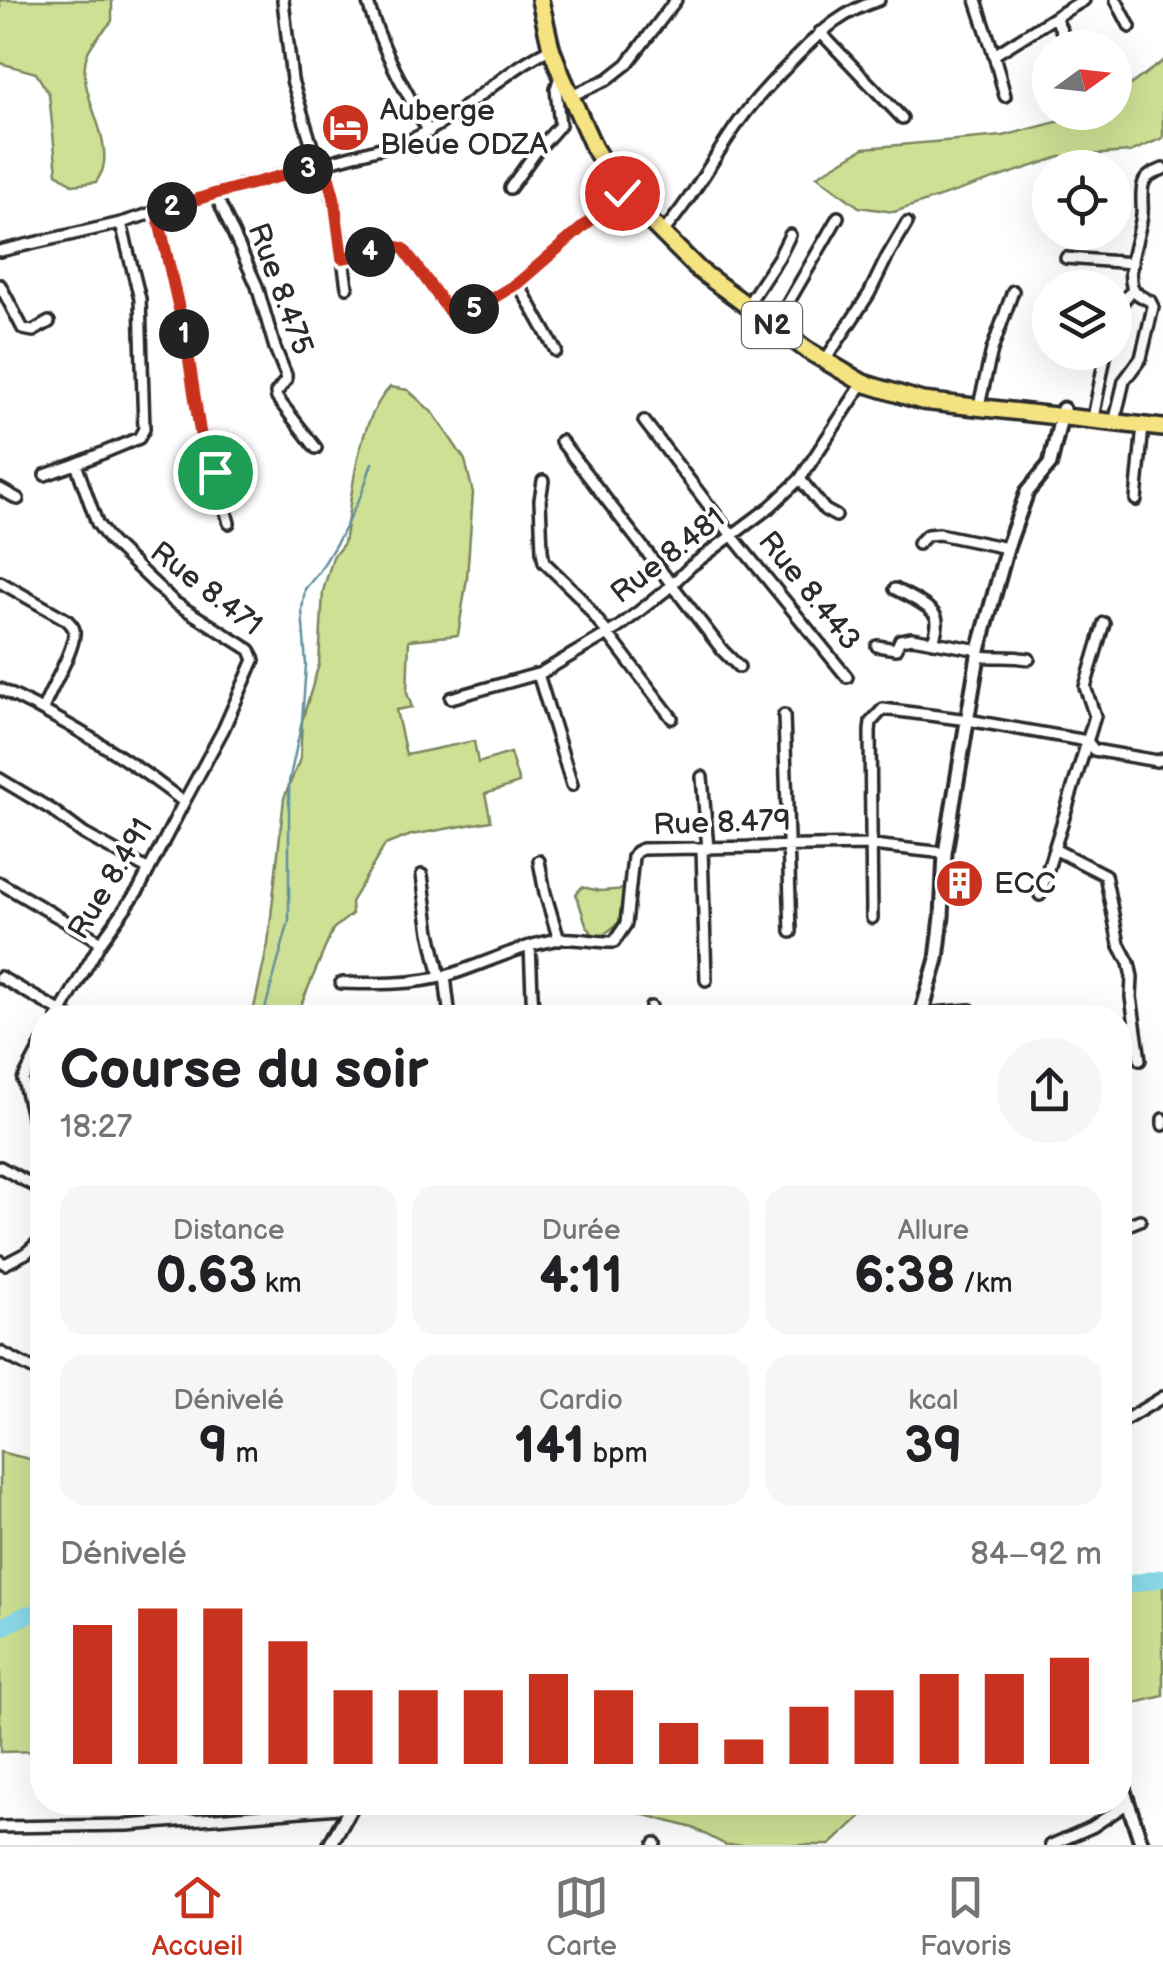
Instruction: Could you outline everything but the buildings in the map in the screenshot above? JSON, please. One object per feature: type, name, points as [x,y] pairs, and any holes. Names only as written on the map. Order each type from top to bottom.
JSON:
[{"type":"highway","name":"N2","points":[[543,0],[561,74],[625,190],[699,270],[807,350],[863,383],[922,401],[1163,420]]},
{"type":"highway","name":"N2","points":[[554,47],[573,95]]},
{"type":"highway","name":"N2","points":[[664,231],[777,322],[859,372],[936,395],[1163,428]]},
{"type":"street","points":[[284,0],[292,80],[334,197],[347,286]]},
{"type":"street","points":[[367,0],[391,66],[429,132]]},
{"type":"street","points":[[573,95],[627,64],[676,0]]},
{"type":"street","points":[[664,231],[750,107],[820,32],[842,15],[879,0]]},
{"type":"street","points":[[976,0],[1005,96]]},
{"type":"street","points":[[994,54],[1084,0]]},
{"type":"street","points":[[1116,0],[1130,26]]},
{"type":"street","points":[[1055,17],[1061,30]]},
{"type":"street","points":[[820,32],[902,118]]},
{"type":"street","points":[[0,251],[387,148],[429,132],[497,80],[554,47]]},
{"type":"street","points":[[510,188],[557,130],[560,118],[556,89],[561,74]]},
{"type":"street","points":[[1116,415],[1124,382],[1141,358],[1153,307],[1133,289],[1143,183],[1163,169]]},
{"type":"street","points":[[342,258],[404,249],[451,314],[460,318],[518,283],[625,190]]},
{"type":"street","name":"Rue 8.475","points":[[214,194],[258,286],[286,375],[277,398],[316,448]]},
{"type":"street","points":[[157,212],[186,340],[200,432],[230,523]]},
{"type":"street","points":[[777,322],[838,217]]},
{"type":"street","points":[[46,475],[139,438],[144,429],[140,299],[120,222]]},
{"type":"street","points":[[828,356],[869,294],[907,223]]},
{"type":"street","points":[[750,301],[790,234]]},
{"type":"street","points":[[1066,258],[1133,262]]},
{"type":"street","points":[[518,283],[556,351]]},
{"type":"street","points":[[0,285],[22,329],[33,332],[49,322]]},
{"type":"street","points":[[980,401],[992,350],[1014,291]]},
{"type":"street","points":[[1094,412],[1102,370]]},
{"type":"street","name":"Rue 8.481","points":[[451,698],[538,674],[609,634],[770,507],[800,478],[863,383]]},
{"type":"street","points":[[923,1005],[936,959],[945,853],[979,653],[1007,548],[1027,492],[1050,464],[1062,413]]},
{"type":"street","name":"Rue 8.443","points":[[644,421],[732,537],[847,677]]},
{"type":"street","points":[[1136,500],[1143,426]]},
{"type":"street","points":[[561,441],[739,667]]},
{"type":"street","name":"Rue 8.471","points":[[76,464],[97,523],[110,541],[174,602],[253,655],[223,730],[184,802]]},
{"type":"street","points":[[800,478],[825,510],[836,516]]},
{"type":"street","points":[[542,481],[544,562],[579,596],[672,718]]},
{"type":"street","points":[[0,489],[18,499]]},
{"type":"street","points":[[918,544],[927,535],[938,534],[1007,548]]},
{"type":"street","points":[[0,582],[68,620],[72,626],[74,634],[43,709]]},
{"type":"street","points":[[895,589],[935,614],[938,622],[933,642]]},
{"type":"street","points":[[1040,895],[1095,716],[1086,687],[1104,623]]},
{"type":"street","points":[[877,646],[896,649],[905,638],[1029,660]]},
{"type":"street","points":[[538,674],[572,786]]},
{"type":"street","name":"Rue 8.491","points":[[0,689],[43,709],[138,766],[184,802],[149,870],[64,1005]]},
{"type":"street","points":[[872,918],[870,731],[871,722],[883,709],[968,720],[1086,742],[1094,750],[1163,759]]},
{"type":"street","points":[[784,714],[791,932]]},
{"type":"street","points":[[702,777],[706,980]]},
{"type":"street","points":[[1,781],[149,870]]},
{"type":"street","name":"Rue 8.479","points":[[341,983],[396,984],[443,976],[559,940],[617,940],[626,924],[633,857],[642,849],[872,845],[945,853]]},
{"type":"street","points":[[1056,850],[1106,875],[1119,944],[1132,977],[1131,1005]]},
{"type":"street","points":[[539,861],[559,940]]},
{"type":"street","points":[[422,875],[430,932],[448,1005]]},
{"type":"street","points":[[0,884],[102,942]]},
{"type":"street","points":[[530,946],[532,1005]]},
{"type":"street","points":[[0,977],[45,1005]]},
{"type":"street","points":[[1132,1010],[1140,1060]]},
{"type":"street","points":[[30,1067],[23,1080],[30,1108]]},
{"type":"street","points":[[0,1167],[30,1183]]},
{"type":"street","points":[[1132,1223],[1140,1220]]},
{"type":"street","points":[[2,1266],[30,1250]]},
{"type":"street","points":[[0,1352],[30,1368]]},
{"type":"street","points":[[1132,1416],[1163,1397]]},
{"type":"street","points":[[0,1827],[128,1825],[240,1815]]},
{"type":"street","points":[[330,1845],[346,1815]]},
{"type":"street","points":[[1051,1845],[1111,1815]]},
{"type":"street","points":[[1132,1815],[1142,1845]]},
{"type":"green space","points":[[0,0],[112,0],[112,21],[90,48],[85,66],[85,81],[104,154],[103,170],[96,182],[73,185],[57,173],[49,94],[36,73],[0,63]]},
{"type":"green space","points":[[1163,61],[1163,138],[1132,151],[1032,150],[1032,166],[894,212],[859,207],[817,176],[864,148],[1003,136],[1032,128],[1132,130],[1132,84]]},
{"type":"green space","points":[[390,387],[408,390],[434,414],[465,460],[473,493],[458,635],[409,640],[407,693],[412,707],[396,710],[406,755],[474,741],[478,763],[510,753],[519,783],[485,794],[491,821],[411,835],[385,845],[351,902],[352,914],[333,929],[301,1005],[255,1005],[268,944],[284,798],[300,759],[302,721],[319,664],[323,591],[333,557],[344,543],[362,440],[378,403]]},
{"type":"green space","points":[[582,887],[600,891],[626,889],[622,917],[603,936],[593,935],[586,924],[576,894]]},
{"type":"green space","points":[[0,1452],[30,1459],[30,1751],[0,1752]]},
{"type":"green space","points":[[1163,1578],[1163,1696],[1132,1704],[1132,1584]]},
{"type":"green space","points":[[645,1815],[863,1815],[830,1845],[726,1845],[693,1828]]},
{"type":"waterway","points":[[266,1005],[289,921],[289,782],[302,721],[305,589],[340,537],[372,463]]},
{"type":"waterway","points":[[1132,1584],[1163,1578]]},
{"type":"waterway","points":[[0,1628],[30,1614]]},
{"type":"place","name":"Auberge Bleue ODZA","points":[[345,128]]},
{"type":"place","name":"ECC","points":[[959,884]]},
{"type":"route","points":[[215,472],[200,432],[186,340],[157,212],[325,164],[342,258],[404,249],[451,314],[460,318],[518,283],[622,193]]}]
